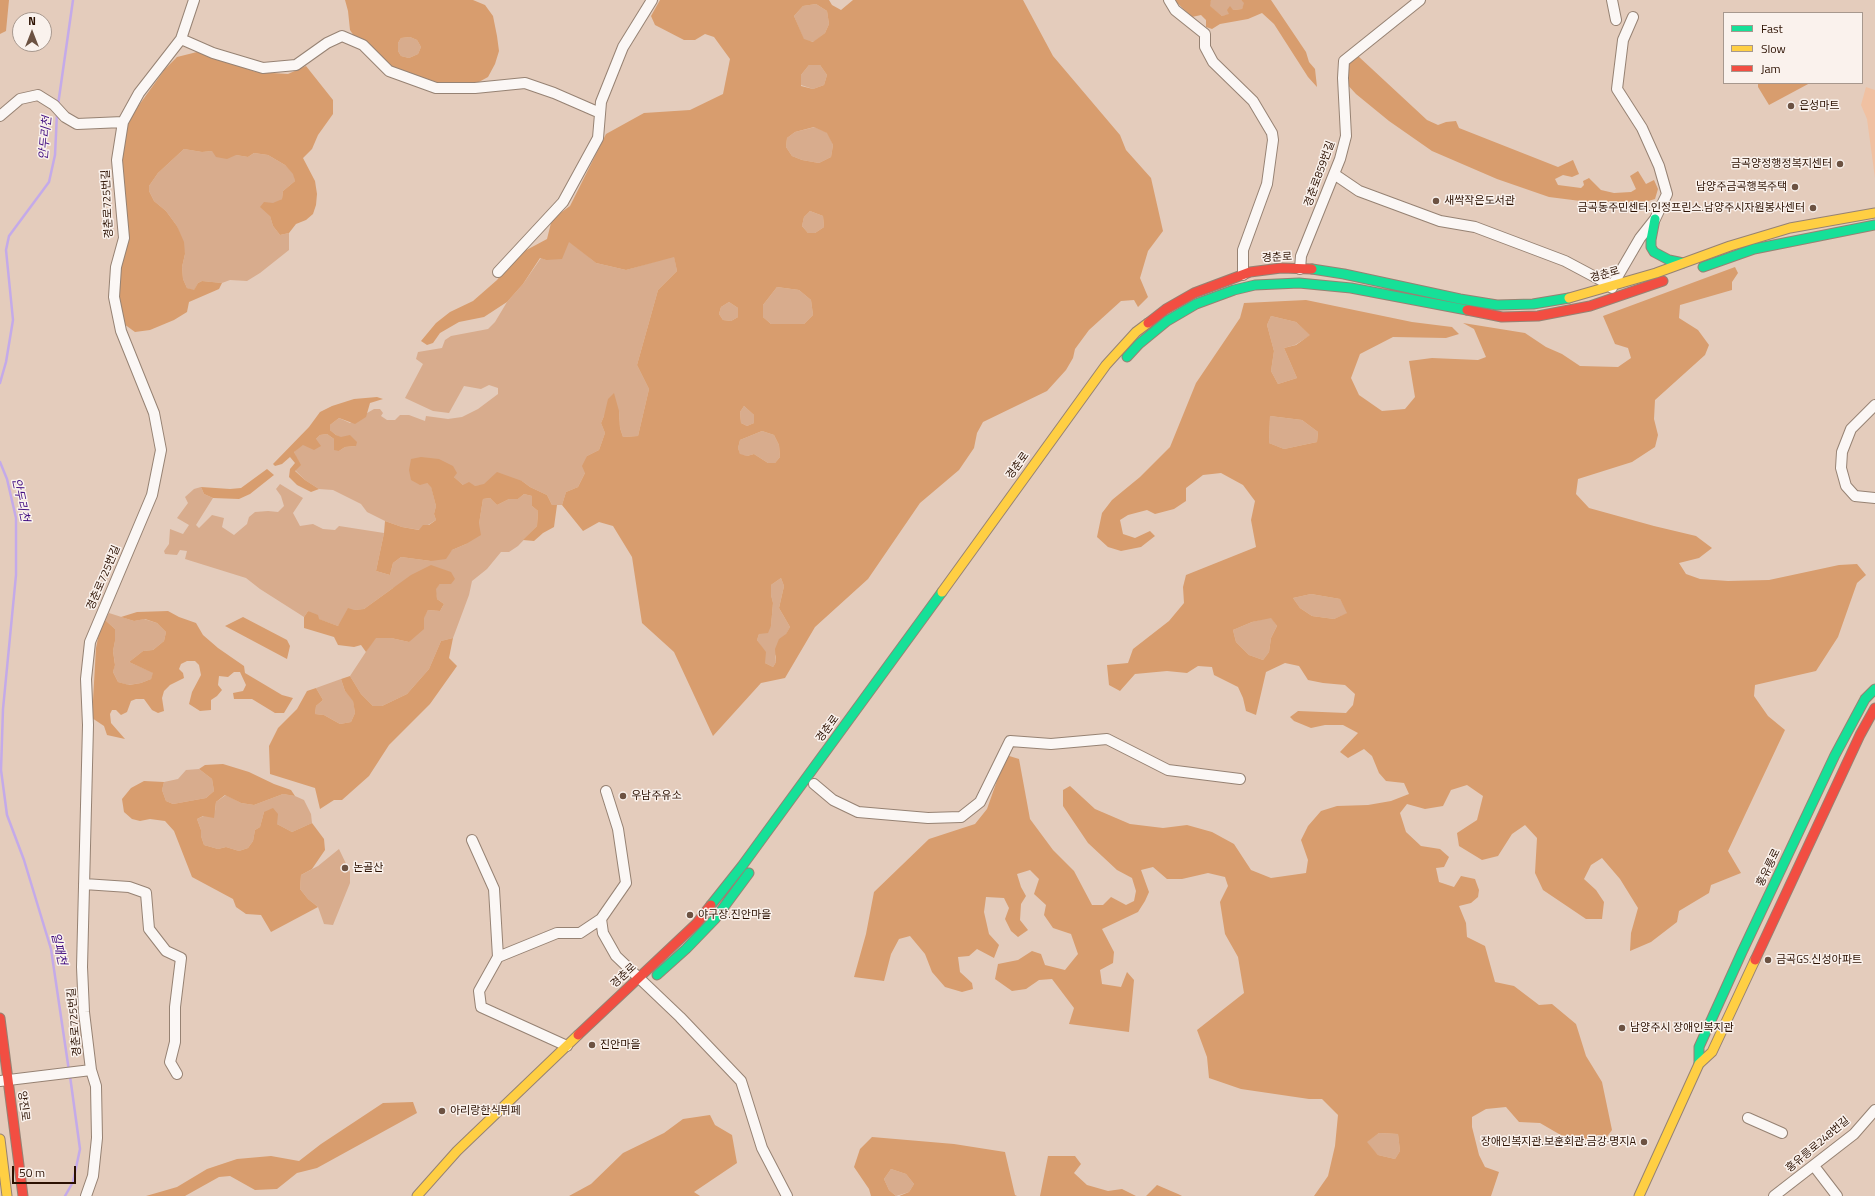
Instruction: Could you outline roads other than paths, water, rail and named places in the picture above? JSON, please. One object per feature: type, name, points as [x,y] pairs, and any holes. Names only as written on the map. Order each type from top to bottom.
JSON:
[{"type":"street","name":"경춘로725번길","points":[[86,1196],[93,1176],[98,1138],[96,1086],[88,1070],[82,967],[88,725],[86,679],[90,642],[152,495],[160,450],[154,413],[121,331],[114,297],[116,267],[124,238],[117,160],[123,122],[139,93],[181,39],[194,0]]},
{"type":"street","points":[[498,272],[562,202],[598,138],[600,102],[623,47],[652,0]]},
{"type":"street","points":[[1169,0],[1175,10],[1205,34],[1205,47],[1214,62],[1254,101],[1272,133],[1273,140],[1267,184],[1243,250],[1243,274]]},
{"type":"street","name":"경춘로859번길","points":[[1300,269],[1301,256],[1340,160],[1346,136],[1343,78],[1344,61],[1420,0]]},
{"type":"street","points":[[1612,0],[1616,20]]},
{"type":"street","points":[[1632,16],[1623,40],[1617,89],[1642,128],[1659,166],[1667,194],[1655,219],[1650,240],[1651,247],[1654,252],[1669,260],[1683,263]]},
{"type":"street","points":[[181,39],[213,53],[263,68],[296,65],[327,42],[342,36],[363,45],[389,70],[436,88],[475,88],[526,83],[554,93],[600,113]]},
{"type":"street","points":[[0,116],[20,99],[38,95],[54,105],[65,117],[77,124],[123,122]]},
{"type":"street","points":[[1334,174],[1359,191],[1440,221],[1482,229],[1565,262],[1612,286]]},
{"type":"street","name":"경춘로","points":[[642,985],[697,923],[742,866],[1106,365],[1136,332],[1166,309],[1194,293],[1243,274],[1281,268],[1344,274],[1460,299],[1497,304],[1533,304],[1574,297],[1656,273],[1730,246],[1790,228],[1875,213]]},
{"type":"street","points":[[1614,298],[1612,286],[1640,238],[1655,219]]},
{"type":"street","points":[[1695,270],[1754,249],[1875,225]]},
{"type":"street","points":[[1119,366],[1139,344],[1167,321],[1196,304],[1234,290],[1255,285],[1299,283],[1351,288],[1502,317],[1538,316],[1590,306],[1673,278]]},
{"type":"street","name":"경춘로","points":[[812,786],[1100,389]]},
{"type":"street","points":[[1875,405],[1851,429],[1842,452],[1841,468],[1846,486],[1855,496],[1875,498]]},
{"type":"street","name":"홍유릉로","points":[[1699,1064],[1699,1047],[1749,938],[1835,755],[1865,699],[1875,689]]},
{"type":"street","name":"홍유릉로","points":[[1639,1196],[1699,1064],[1712,1052],[1860,735],[1875,708]]},
{"type":"street","points":[[812,786],[833,800],[858,812],[928,818],[961,817],[980,802],[1010,741],[1051,744],[1107,739],[1168,770],[1240,779]]},
{"type":"street","points":[[498,957],[558,933],[580,933],[600,919],[626,883],[618,829],[606,791]]},
{"type":"street","points":[[472,840],[494,889],[498,957],[479,991],[480,1007],[567,1046]]},
{"type":"street","name":"경춘로","points":[[417,1196],[457,1151],[567,1046],[686,949],[715,919],[754,866]]},
{"type":"street","points":[[84,884],[129,887],[146,893],[149,929],[166,951],[181,958],[175,1008],[174,1042],[170,1062],[177,1074]]},
{"type":"street","points":[[600,919],[603,933],[616,956],[642,985],[680,1017],[741,1081],[762,1148],[787,1196]]},
{"type":"street","name":"양진로","points":[[0,1018],[4,1080],[23,1196]]},
{"type":"street","points":[[477,1145],[564,1062]]},
{"type":"street","points":[[4,1080],[88,1070]]},
{"type":"street","name":"홍유릉로248번길","points":[[1774,1196],[1854,1134],[1875,1110]]},
{"type":"street","points":[[1748,1118],[1782,1133]]},
{"type":"street","points":[[0,1139],[7,1196]]},
{"type":"street","points":[[1814,1166],[1836,1196]]},
{"type":"street","points":[[429,1196],[456,1167]]},
{"type":"waterway","name":"안두리천","points":[[58,105],[73,0]]},
{"type":"waterway","name":"안두리천","points":[[0,383],[6,362],[13,320],[6,250],[9,236],[49,182],[55,155],[57,113]]},
{"type":"waterway","name":"일패천","points":[[0,462],[7,479],[16,518],[16,575],[3,709],[1,770],[7,815],[24,860],[51,949],[69,1071]]},
{"type":"waterway","name":"일패천","points":[[65,1196],[73,1182],[80,1149],[70,1076]]},
{"type":"place","name":"은성마트","points":[[1791,106]]},
{"type":"place","name":"금곡양정행정복지센터","points":[[1840,164]]},
{"type":"place","name":"남양주금곡행복주택","points":[[1795,187]]},
{"type":"place","name":"새싹작은도서관","points":[[1436,201]]},
{"type":"place","name":"금곡동주민센터.인정프린스.남양주시자원봉사센터","points":[[1813,208]]},
{"type":"place","name":"우남주유소","points":[[623,796]]},
{"type":"place","name":"논골산","points":[[345,868]]},
{"type":"place","name":"야구장.진안마을","points":[[690,915]]},
{"type":"place","name":"금곡GS.신성아파트","points":[[1768,960]]},
{"type":"place","name":"남양주시 장애인복지관","points":[[1622,1028]]},
{"type":"place","name":"진안마을","points":[[592,1045]]},
{"type":"place","name":"아리랑한식뷔페","points":[[442,1111]]},
{"type":"place","name":"장애인복지관.보훈회관.금강·명지A","points":[[1644,1142]]}]
